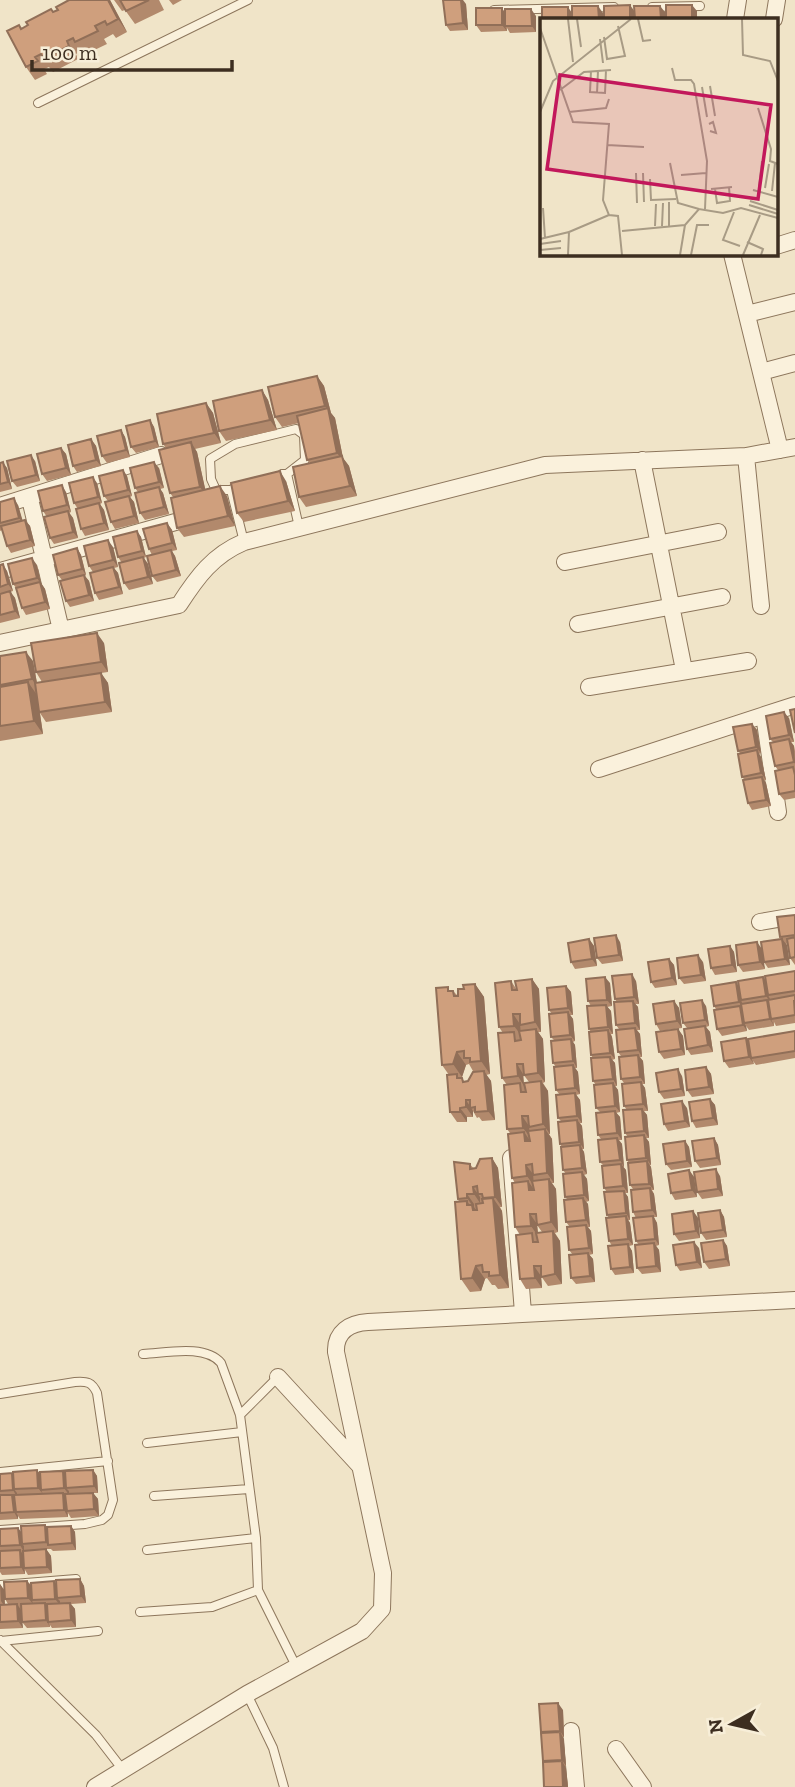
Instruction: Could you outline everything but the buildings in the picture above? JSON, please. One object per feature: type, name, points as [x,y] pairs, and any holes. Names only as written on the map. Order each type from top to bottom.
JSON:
[{"type":"street","points":[[736,18],[738,0]]},
{"type":"street","points":[[774,18],[777,0]]},
{"type":"street","points":[[778,245],[795,240]]},
{"type":"street","points":[[0,643],[179,605],[198,574],[223,551],[244,542],[545,465],[746,456],[788,448],[761,372],[737,256]]},
{"type":"street","points":[[747,314],[795,302]]},
{"type":"street","points":[[761,372],[795,363]]},
{"type":"street","points":[[0,506],[30,499],[161,455]]},
{"type":"street","points":[[746,456],[761,606]]},
{"type":"street","points":[[642,460],[684,670]]},
{"type":"street","points":[[30,499],[61,630]]},
{"type":"street","points":[[0,571],[180,521]]},
{"type":"street","points":[[565,562],[718,532]]},
{"type":"street","points":[[579,624],[722,597]]},
{"type":"street","points":[[589,687],[748,661]]},
{"type":"street","points":[[599,769],[795,705]]},
{"type":"street","points":[[764,715],[778,812]]},
{"type":"street","points":[[760,922],[795,916]]},
{"type":"street","points":[[510,1139],[523,1313]]},
{"type":"street","points":[[94,1787],[247,1694],[362,1631],[382,1609],[383,1573],[336,1352],[339,1336],[348,1327],[368,1322],[795,1300]]},
{"type":"street","points":[[278,1377],[360,1466]]},
{"type":"street","points":[[571,1731],[576,1787]]},
{"type":"street","points":[[616,1748],[643,1787]]},
{"type":"lane","points":[[38,103],[248,0]]},
{"type":"lane","points":[[477,10],[595,4],[621,7]]},
{"type":"lane","points":[[647,7],[699,6]]},
{"type":"lane","points":[[242,482],[231,490],[216,490],[211,479],[210,459],[235,443],[296,429],[304,435],[305,460],[287,474],[271,475]]},
{"type":"lane","points":[[287,474],[299,527]]},
{"type":"lane","points":[[231,490],[244,542]]},
{"type":"lane","points":[[143,1354],[201,1352],[215,1356],[221,1363],[240,1415],[256,1538],[258,1590],[296,1666]]},
{"type":"lane","points":[[240,1415],[278,1377]]},
{"type":"lane","points":[[0,1394],[75,1382],[93,1384],[97,1393],[113,1500],[108,1515],[102,1520],[0,1530]]},
{"type":"lane","points":[[147,1443],[242,1432]]},
{"type":"lane","points":[[0,1472],[108,1461]]},
{"type":"lane","points":[[154,1496],[250,1489]]},
{"type":"lane","points":[[147,1550],[256,1538]]},
{"type":"lane","points":[[0,1585],[76,1579]]},
{"type":"lane","points":[[140,1612],[212,1607],[258,1590]]},
{"type":"lane","points":[[1,1641],[98,1631]]},
{"type":"lane","points":[[1,1641],[96,1735],[123,1770]]},
{"type":"lane","points":[[247,1694],[273,1748],[284,1787]]}]
